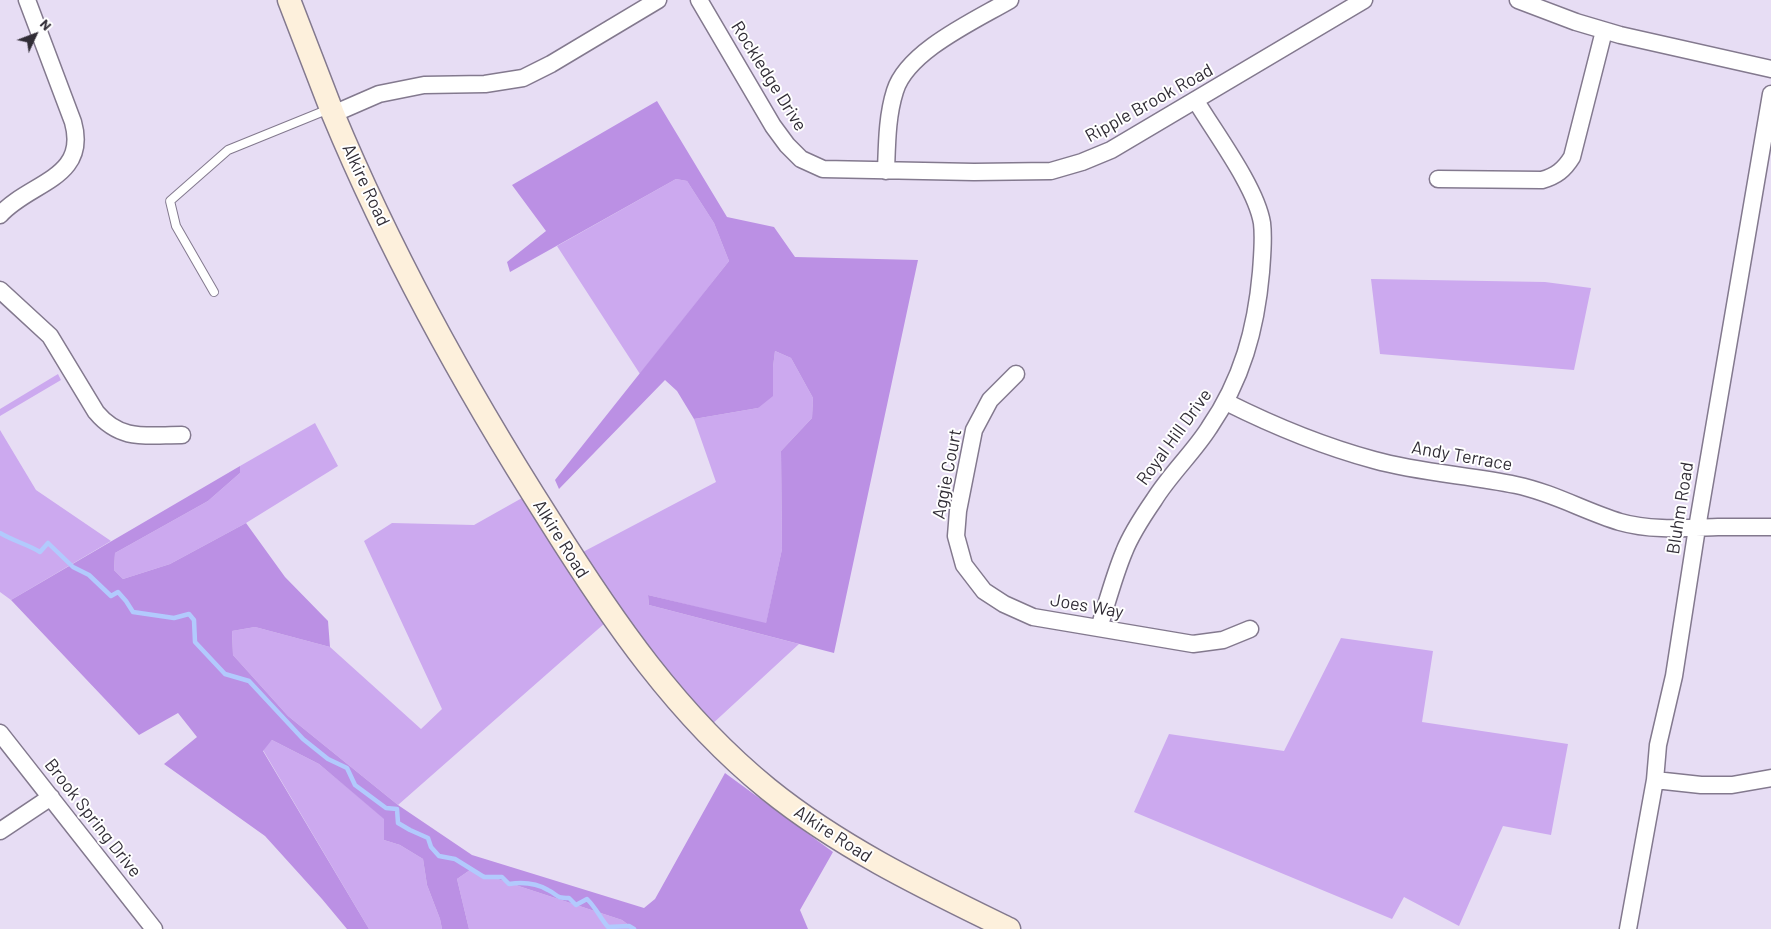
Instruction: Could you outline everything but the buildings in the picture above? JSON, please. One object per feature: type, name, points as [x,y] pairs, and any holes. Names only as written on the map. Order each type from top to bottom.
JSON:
[{"type":"main road","name":"Alkire Road","points":[[289,0],[332,111],[373,202],[431,320],[526,484],[593,590],[666,689],[712,739],[790,806],[841,841],[889,870],[1009,929]]},
{"type":"street","points":[[0,215],[21,196],[62,172],[74,154],[76,143],[76,132],[73,122],[27,0]]},
{"type":"street","points":[[332,111],[379,94],[424,85],[485,84],[523,78],[551,64],[658,0]]},
{"type":"street","name":"Rockledge Drive","points":[[699,0],[773,126],[787,145],[805,162],[823,169],[843,171]]},
{"type":"street","points":[[886,171],[888,124],[891,105],[899,81],[916,60],[936,44],[1010,0]]},
{"type":"street","name":"Ripple Brook Road","points":[[843,171],[1051,171],[1082,162],[1111,150],[1364,0]]},
{"type":"street","points":[[1518,0],[1604,31],[1771,69]]},
{"type":"street","points":[[1438,179],[1542,180],[1554,176],[1561,171],[1572,157],[1604,31]]},
{"type":"street","name":"Bluhm Road","points":[[1628,929],[1655,780],[1658,745],[1674,676],[1697,528],[1771,94]]},
{"type":"street","name":"Royal Hill Drive","points":[[1100,628],[1124,551],[1154,499],[1209,429],[1226,402],[1239,374],[1252,336],[1260,285],[1262,223],[1244,178],[1196,101]]},
{"type":"street","points":[[0,290],[50,336],[96,412],[114,429],[137,435],[182,435]]},
{"type":"street","name":"Aggie Court","points":[[956,536],[958,510],[974,430],[990,400],[1016,374]]},
{"type":"street","name":"Andy Terrace","points":[[1226,402],[1268,423],[1319,444],[1375,460],[1416,469],[1517,486],[1554,495],[1627,523],[1640,526],[1697,528],[1771,527]]},
{"type":"street","name":"Joes Way","points":[[956,536],[964,565],[972,578],[984,591],[1004,604],[1033,617],[1193,644],[1223,640],[1250,628]]},
{"type":"street","name":"Brook Spring Drive","points":[[0,733],[154,929]]},
{"type":"street","points":[[1655,780],[1732,785],[1771,778]]},
{"type":"street","points":[[0,831],[51,797]]},
{"type":"lane","points":[[214,292],[176,226],[170,201],[228,150],[332,111]]},
{"type":"shaded area","points":[[657,101],[727,217],[774,227],[795,257],[918,260],[834,653],[649,605],[648,595],[766,623],[782,549],[781,451],[812,418],[813,398],[791,358],[775,351],[773,396],[758,408],[694,419],[677,391],[665,380],[559,489],[555,480],[729,261],[714,223],[687,181],[676,179],[510,272],[507,262],[546,231],[512,185]]},
{"type":"shaded area","points":[[676,179],[687,181],[714,223],[729,261],[640,374],[557,246]]},
{"type":"shaded area","points":[[1371,279],[1545,282],[1591,288],[1574,370],[1380,354]]},
{"type":"shaded area","points":[[775,351],[791,358],[813,398],[812,418],[781,451],[782,549],[766,624],[648,595],[649,605],[799,644],[710,726],[645,650],[581,553],[716,482],[694,419],[758,408],[773,367]]},
{"type":"shaded area","points":[[58,374],[61,380],[0,416],[0,409]]},
{"type":"shaded area","points":[[315,423],[338,466],[246,523],[170,564],[123,579],[114,570],[115,553],[208,501],[240,473],[240,466]]},
{"type":"shaded area","points":[[0,430],[36,490],[111,541],[11,600],[0,592]]},
{"type":"shaded area","points":[[240,466],[240,473],[208,501],[115,553],[114,570],[123,579],[170,564],[246,523],[285,577],[328,621],[330,647],[255,627],[232,631],[233,655],[288,716],[398,805],[472,855],[644,908],[655,899],[725,773],[833,852],[800,910],[808,929],[634,929],[622,920],[470,870],[457,879],[469,929],[442,929],[427,885],[423,859],[400,845],[384,840],[384,819],[319,764],[272,740],[263,751],[369,929],[347,929],[265,836],[164,764],[197,737],[178,713],[139,735],[11,600]]},
{"type":"shaded area","points":[[522,498],[605,623],[398,805],[288,716],[233,655],[232,631],[255,627],[330,647],[421,729],[442,709],[364,541],[392,523],[474,525]]},
{"type":"shaded area","points":[[1341,638],[1433,651],[1422,722],[1568,744],[1551,835],[1503,826],[1459,926],[1404,897],[1392,919],[1134,812],[1169,734],[1284,751]]},
{"type":"shaded area","points":[[272,740],[319,764],[385,819],[384,840],[400,845],[423,859],[427,885],[442,929],[369,929],[263,750]]},
{"type":"shaded area","points":[[470,870],[622,920],[634,929],[469,929],[457,879]]},
{"type":"waterway","points":[[0,533],[40,552],[48,543],[73,567],[89,575],[111,596],[118,592],[133,612],[174,618],[189,614],[194,620],[195,642],[225,674],[249,681],[303,739],[328,759],[347,768],[355,785],[386,808],[397,809],[398,823],[428,838],[431,847],[439,856],[455,859],[484,877],[502,877],[509,884],[534,884],[559,897],[569,898],[576,905],[587,899],[608,927],[629,926],[634,929]]}]
